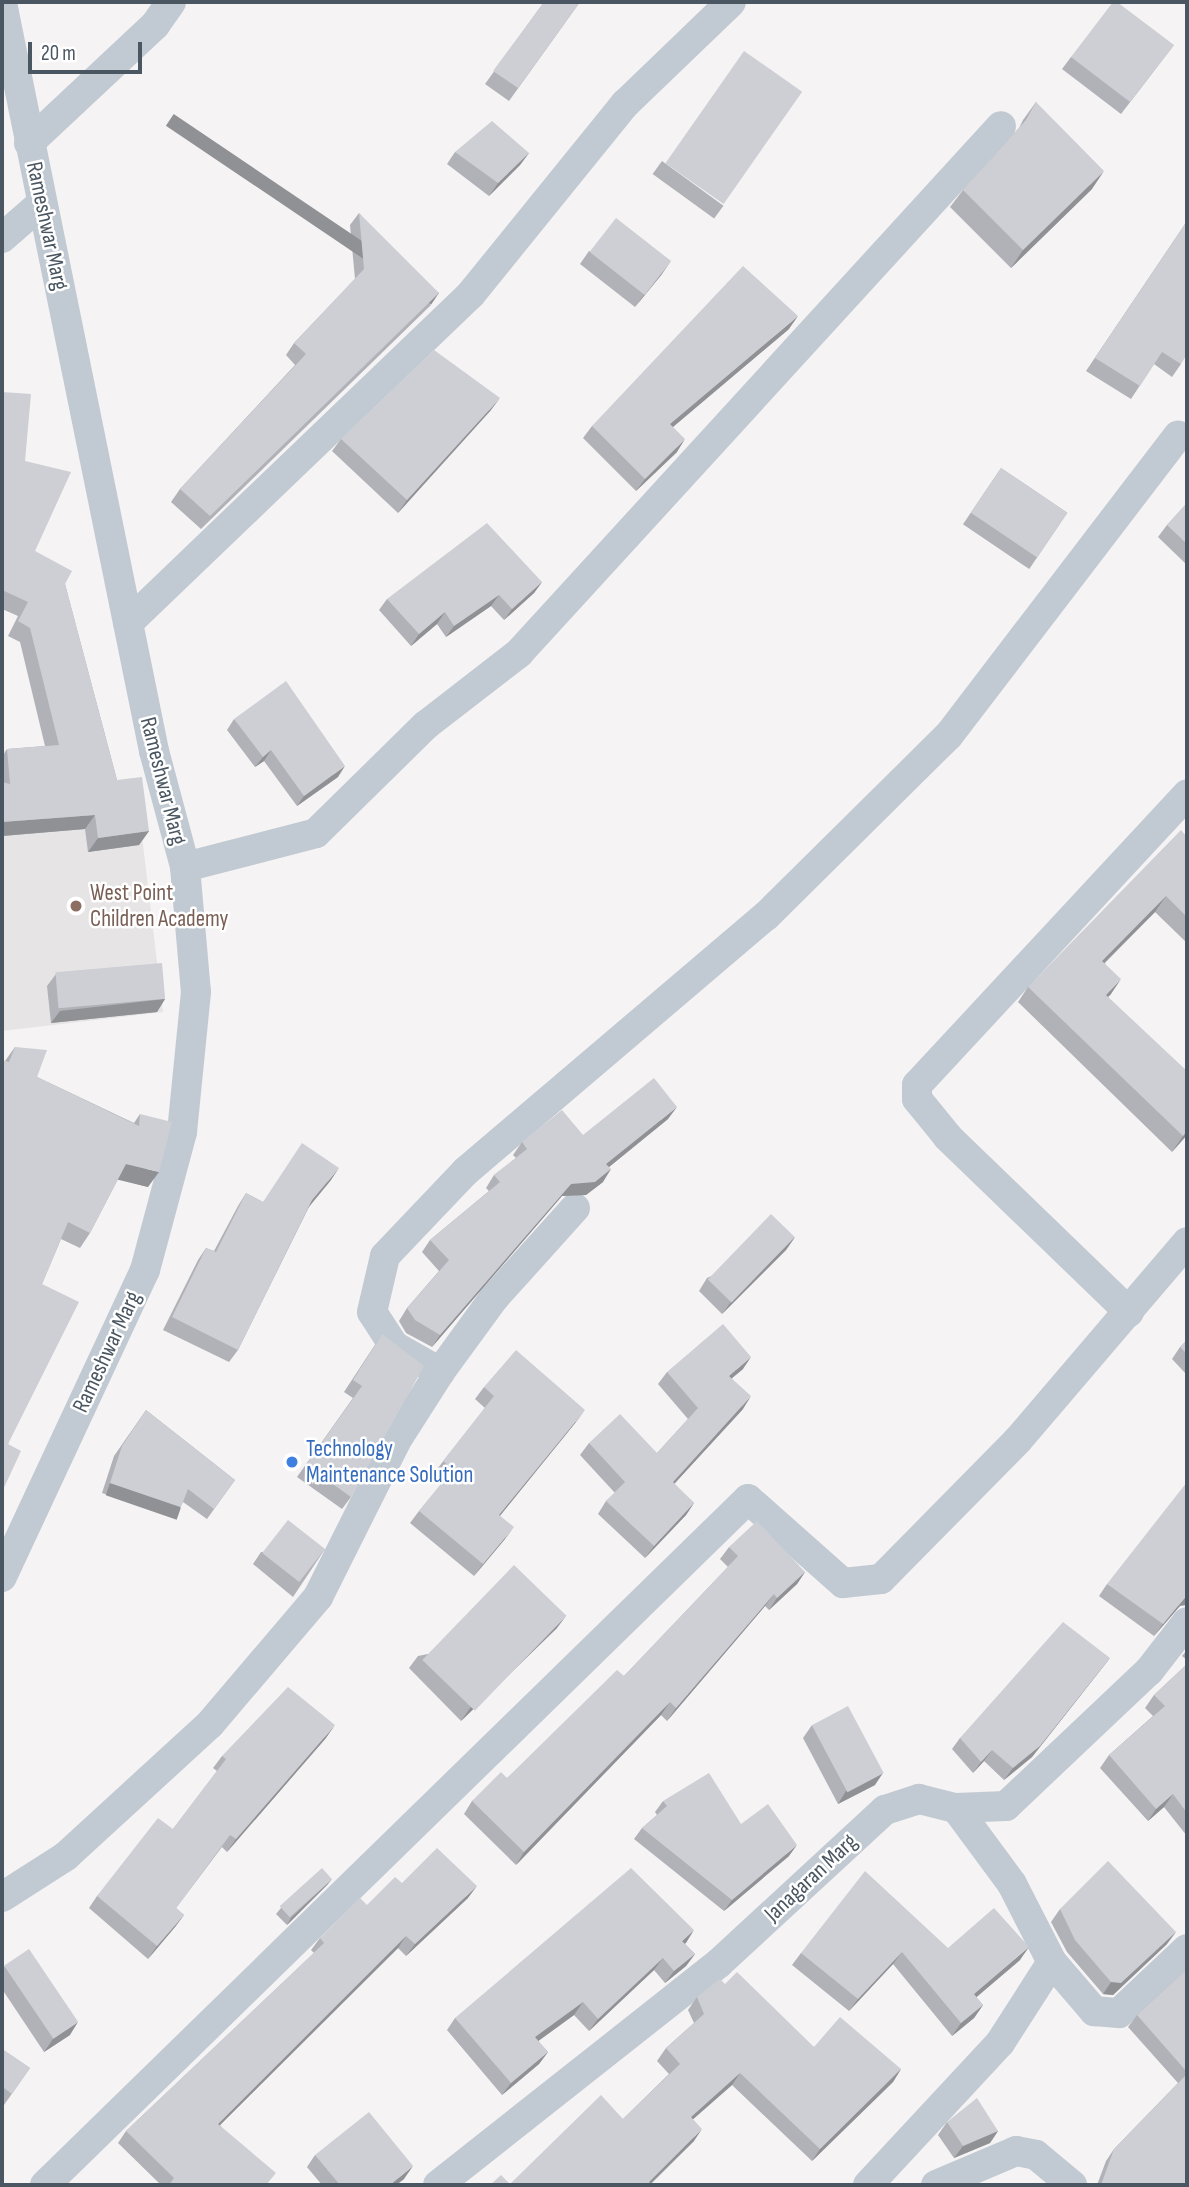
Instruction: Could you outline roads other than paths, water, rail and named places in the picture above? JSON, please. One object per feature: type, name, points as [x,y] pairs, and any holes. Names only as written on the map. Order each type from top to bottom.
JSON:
[{"type":"street","points":[[29,143],[155,25],[171,2]]},
{"type":"street","points":[[128,623],[471,294],[625,104],[731,2]]},
{"type":"street","name":"Rameshwar Marg","points":[[2,3],[128,623],[185,867],[196,992],[182,1132],[145,1270],[2,1577]]},
{"type":"street","points":[[185,867],[316,833],[426,725],[519,653],[1001,126]]},
{"type":"street","points":[[2,238],[42,203]]},
{"type":"street","points":[[440,1372],[394,1346],[372,1312],[385,1256],[466,1171],[766,916],[949,735],[1184,432]]},
{"type":"street","points":[[1129,1312],[948,1137],[917,1100],[917,1085],[1187,794]]},
{"type":"street","points":[[2,1896],[66,1856],[210,1724],[317,1597],[396,1441],[440,1372],[494,1298],[575,1208]]},
{"type":"street","points":[[45,2185],[748,1499],[843,1583],[881,1579],[1018,1440],[1187,1242]]},
{"type":"street","name":"Janagaran Marg","points":[[438,2185],[719,1963],[885,1810],[919,1799],[956,1808],[1006,1806],[1149,1671],[1187,1622]]},
{"type":"street","points":[[956,1808],[1012,1884],[1052,1962],[1094,2011],[1119,2013],[1187,1949]]},
{"type":"street","points":[[868,2185],[1000,2043],[1052,1962]]},
{"type":"street","points":[[936,2185],[1016,2151],[1036,2155],[1072,2185]]},
{"type":"place","name":"West Point Children Academy","points":[[76,906]]},
{"type":"place","name":"Technology Maintenance Solution","points":[[292,1462]]}]
